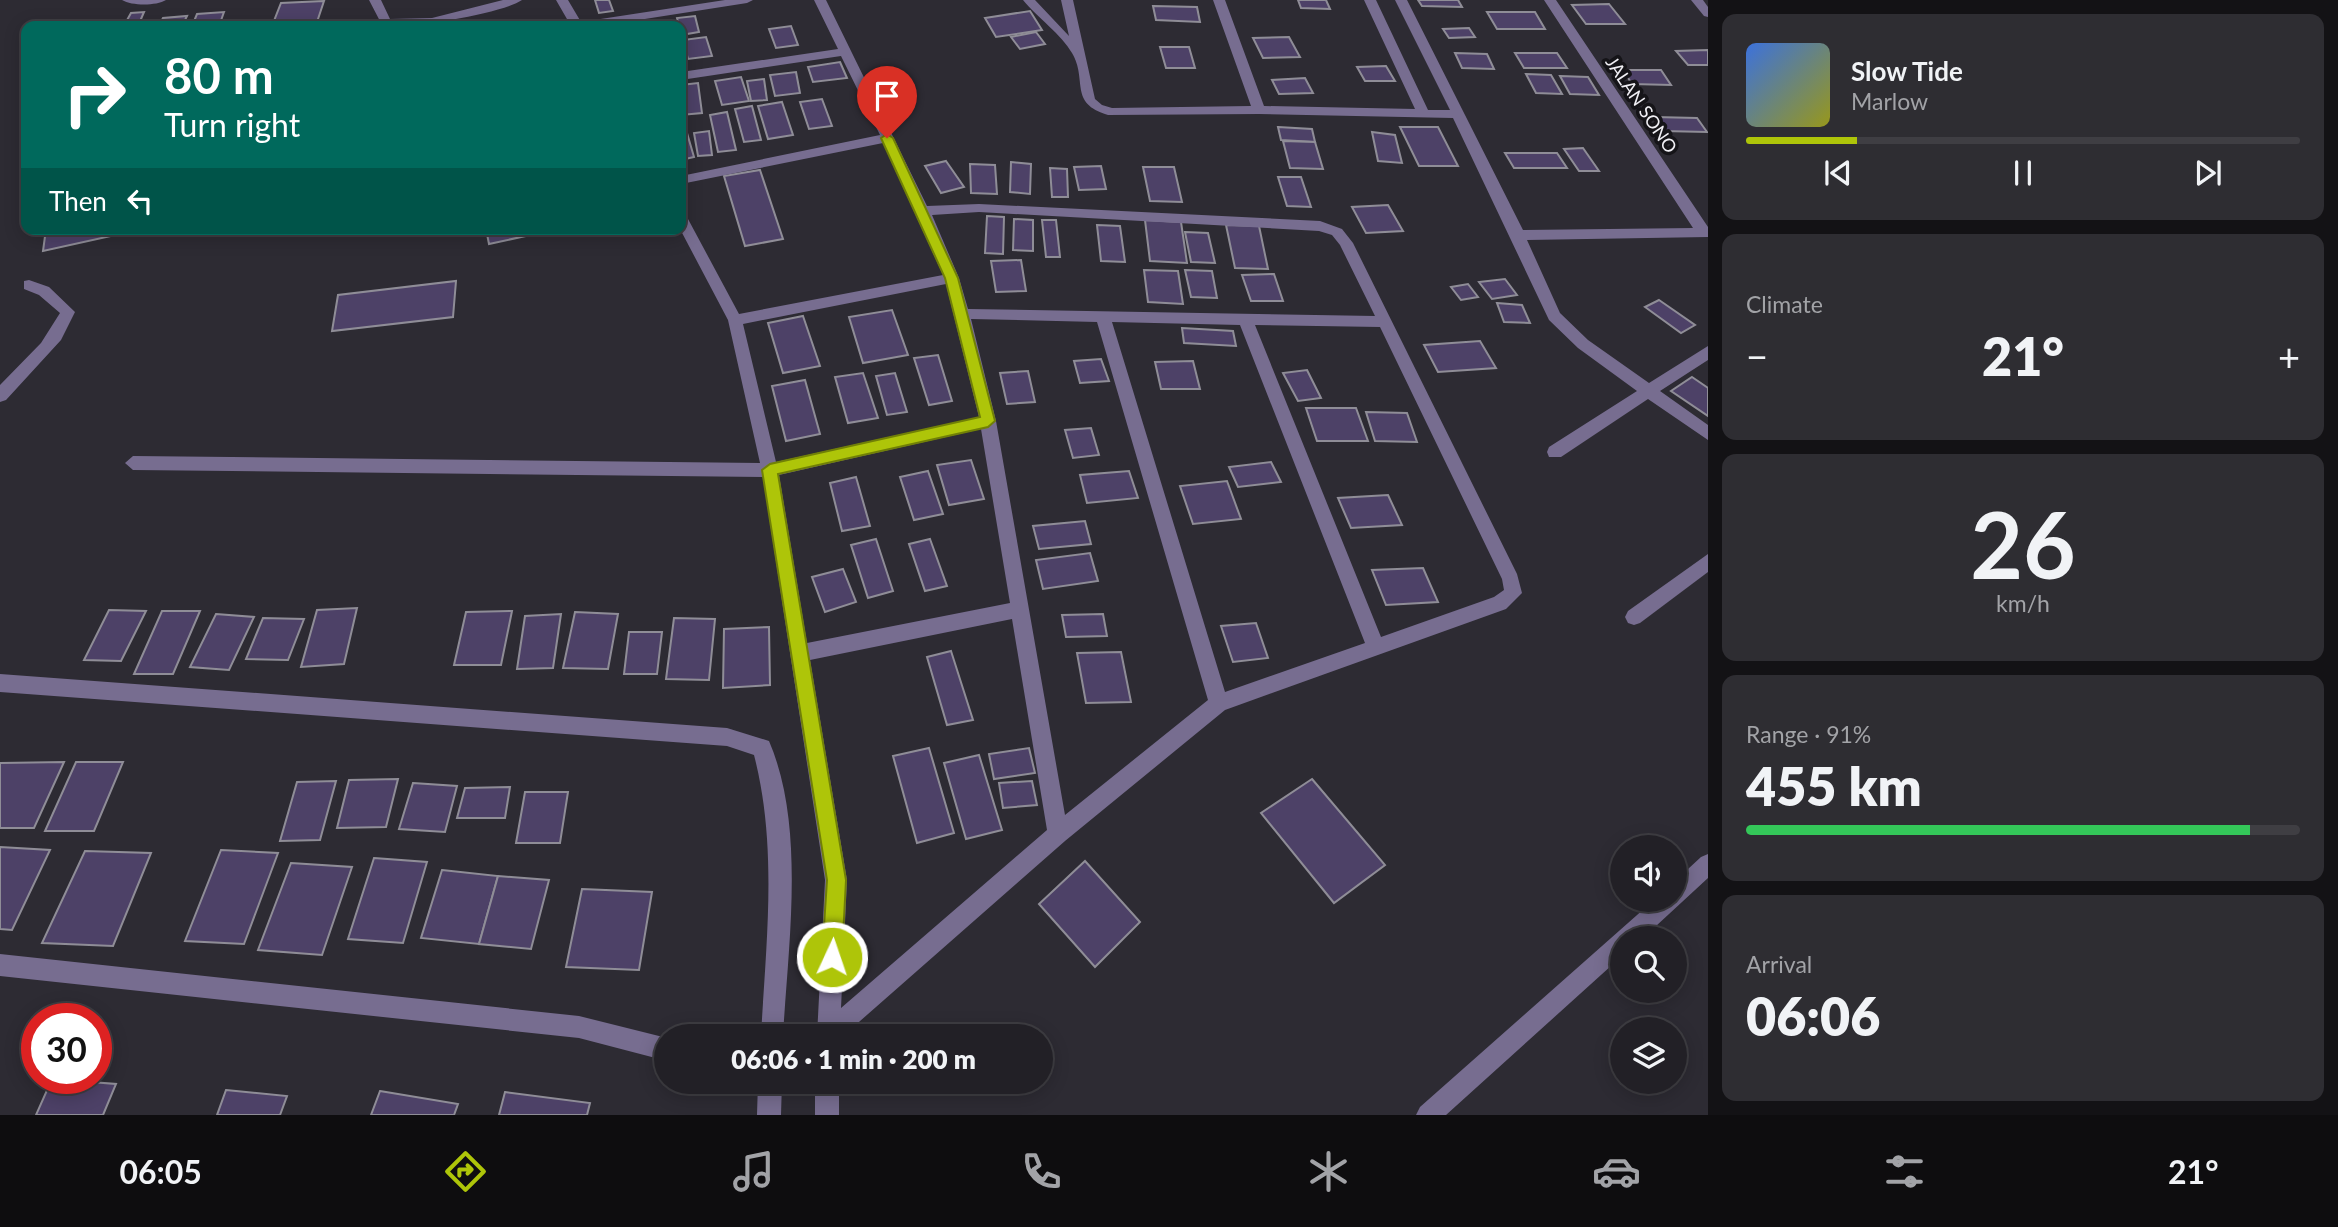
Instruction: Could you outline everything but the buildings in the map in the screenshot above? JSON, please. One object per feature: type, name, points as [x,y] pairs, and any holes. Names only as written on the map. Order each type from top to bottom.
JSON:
[{"type":"street","points":[[128,0],[160,0]]},
{"type":"street","points":[[375,0],[385,21]]},
{"type":"street","points":[[432,21],[516,0]]},
{"type":"street","points":[[562,0],[575,21]]},
{"type":"street","points":[[610,21],[747,0]]},
{"type":"street","points":[[820,0],[923,211],[952,278],[988,421],[1058,834]]},
{"type":"street","points":[[1029,0],[1079,52]]},
{"type":"street","points":[[1067,0],[1089,100],[1098,108],[1112,112],[1259,110],[1459,114]]},
{"type":"street","points":[[1219,0],[1259,110]]},
{"type":"street","points":[[1370,0],[1423,113]]},
{"type":"street","points":[[1401,0],[1518,235],[1554,316],[1583,344],[1708,434]]},
{"type":"street","name":"JALAN SONO","points":[[1550,0],[1705,231]]},
{"type":"street","points":[[1697,0],[1708,14]]},
{"type":"street","points":[[686,75],[845,52]]},
{"type":"street","points":[[686,179],[887,138]]},
{"type":"street","points":[[841,1024],[1058,834],[1220,704],[1500,603],[1513,593],[1511,579],[1346,243],[1337,232],[1320,226],[979,208],[923,211]]},
{"type":"street","points":[[686,228],[735,320],[770,470],[836,880],[829,1024]]},
{"type":"street","points":[[1518,235],[1705,231]]},
{"type":"street","points":[[735,320],[952,278]]},
{"type":"street","points":[[0,396],[52,341],[63,326],[68,312],[44,290],[29,285]]},
{"type":"street","points":[[962,314],[1385,323]]},
{"type":"street","points":[[1103,317],[1220,704]]},
{"type":"street","points":[[1247,320],[1376,648]]},
{"type":"street","points":[[1555,452],[1708,352]]},
{"type":"street","points":[[134,463],[770,470],[988,421]]},
{"type":"street","points":[[1634,617],[1708,562]]},
{"type":"street","points":[[801,653],[1020,609]]},
{"type":"street","points":[[0,683],[727,737],[762,748],[774,784],[780,869],[773,1024]]},
{"type":"street","points":[[1687,884],[1708,864]]},
{"type":"street","points":[[1641,926],[1656,912]]},
{"type":"street","points":[[1428,1115],[1610,953]]},
{"type":"street","points":[[0,965],[579,1027],[654,1047]]},
{"type":"street","points":[[769,1115],[770,1094]]},
{"type":"street","points":[[827,1094],[827,1115]]},
{"type":"route","points":[[832,957],[836,880],[770,470],[988,421],[952,278],[887,138]]}]
